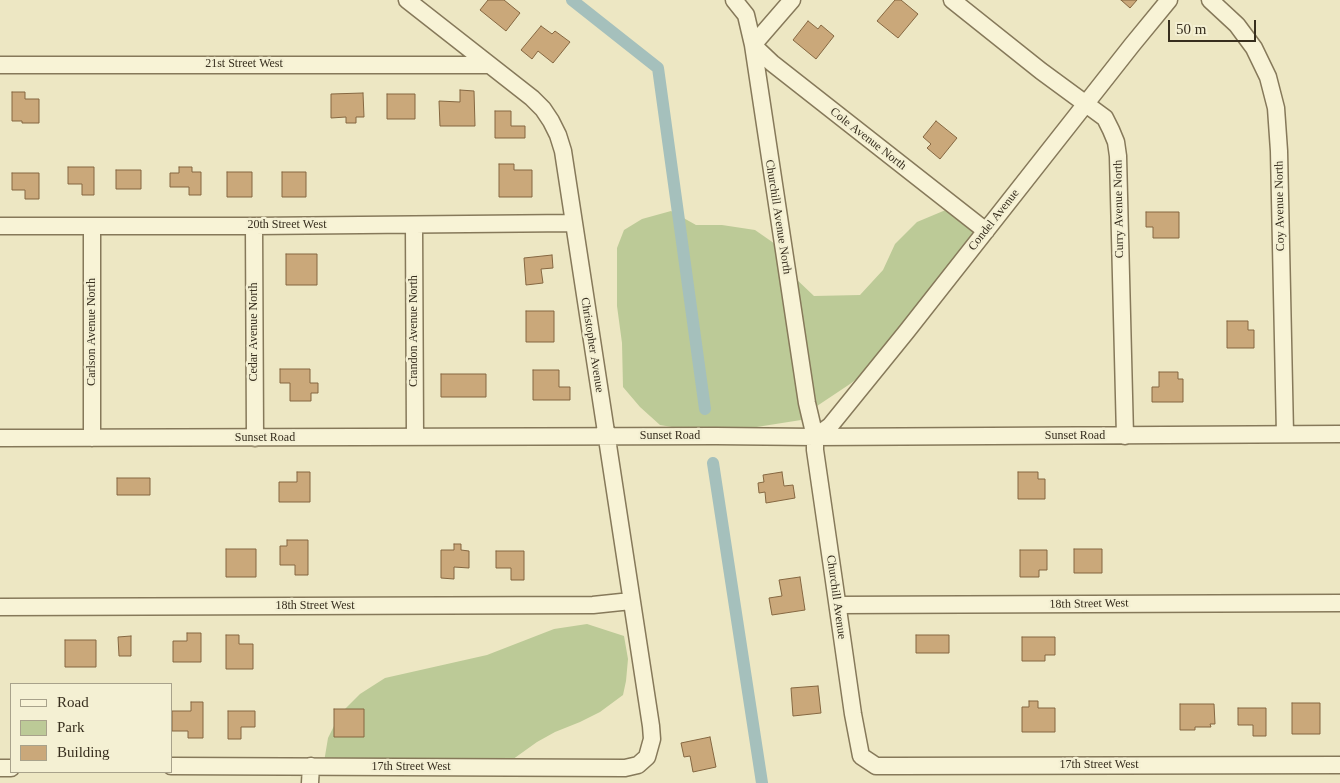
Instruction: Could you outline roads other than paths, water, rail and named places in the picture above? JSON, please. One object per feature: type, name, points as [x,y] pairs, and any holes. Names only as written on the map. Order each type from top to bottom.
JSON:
[{"type":"street","name":"Christopher Avenue","points":[[407,0],[532,98],[543,109],[558,135],[563,151],[652,739],[647,757]]},
{"type":"street","name":"Churchill Avenue North","points":[[734,0],[746,14],[753,45],[807,403],[815,437]]},
{"type":"street","points":[[753,45],[792,0]]},
{"type":"street","name":"Curry Avenue North","points":[[952,0],[1085,105],[1105,118],[1116,142],[1118,156],[1125,436]]},
{"type":"street","name":"Condel Avenue","points":[[815,437],[830,426],[907,331],[1169,0]]},
{"type":"street","name":"Coy Avenue North","points":[[1210,0],[1236,25],[1254,48],[1268,77],[1276,108],[1279,151],[1285,434]]},
{"type":"street","name":"Cole Avenue North","points":[[753,45],[772,63],[986,231]]},
{"type":"street","name":"21st Street West","points":[[0,65],[489,65]]},
{"type":"street","name":"20th Street West","points":[[0,226],[574,223]]},
{"type":"street","name":"Crandon Avenue North","points":[[414,225],[415,437]]},
{"type":"street","name":"Carlson Avenue North","points":[[92,226],[92,438]]},
{"type":"street","name":"Cedar Avenue North","points":[[254,226],[255,438]]},
{"type":"street","name":"Sunset Road","points":[[0,438],[1340,434]]},
{"type":"street","name":"Churchill Avenue","points":[[815,437],[815,450],[853,714],[861,756]]},
{"type":"street","name":"18th Street West","points":[[0,607],[593,605],[631,601]]},
{"type":"street","name":"18th Street West","points":[[838,606],[1340,603]]},
{"type":"street","name":"17th Street West","points":[[861,756],[876,766],[1340,765]]},
{"type":"street","name":"17th Street West","points":[[172,766],[625,768],[638,765],[647,757]]},
{"type":"street","points":[[310,766],[310,783]]},
{"type":"waterway","points":[[572,0],[658,68],[705,409]]},
{"type":"waterway","points":[[713,463],[762,783]]}]
